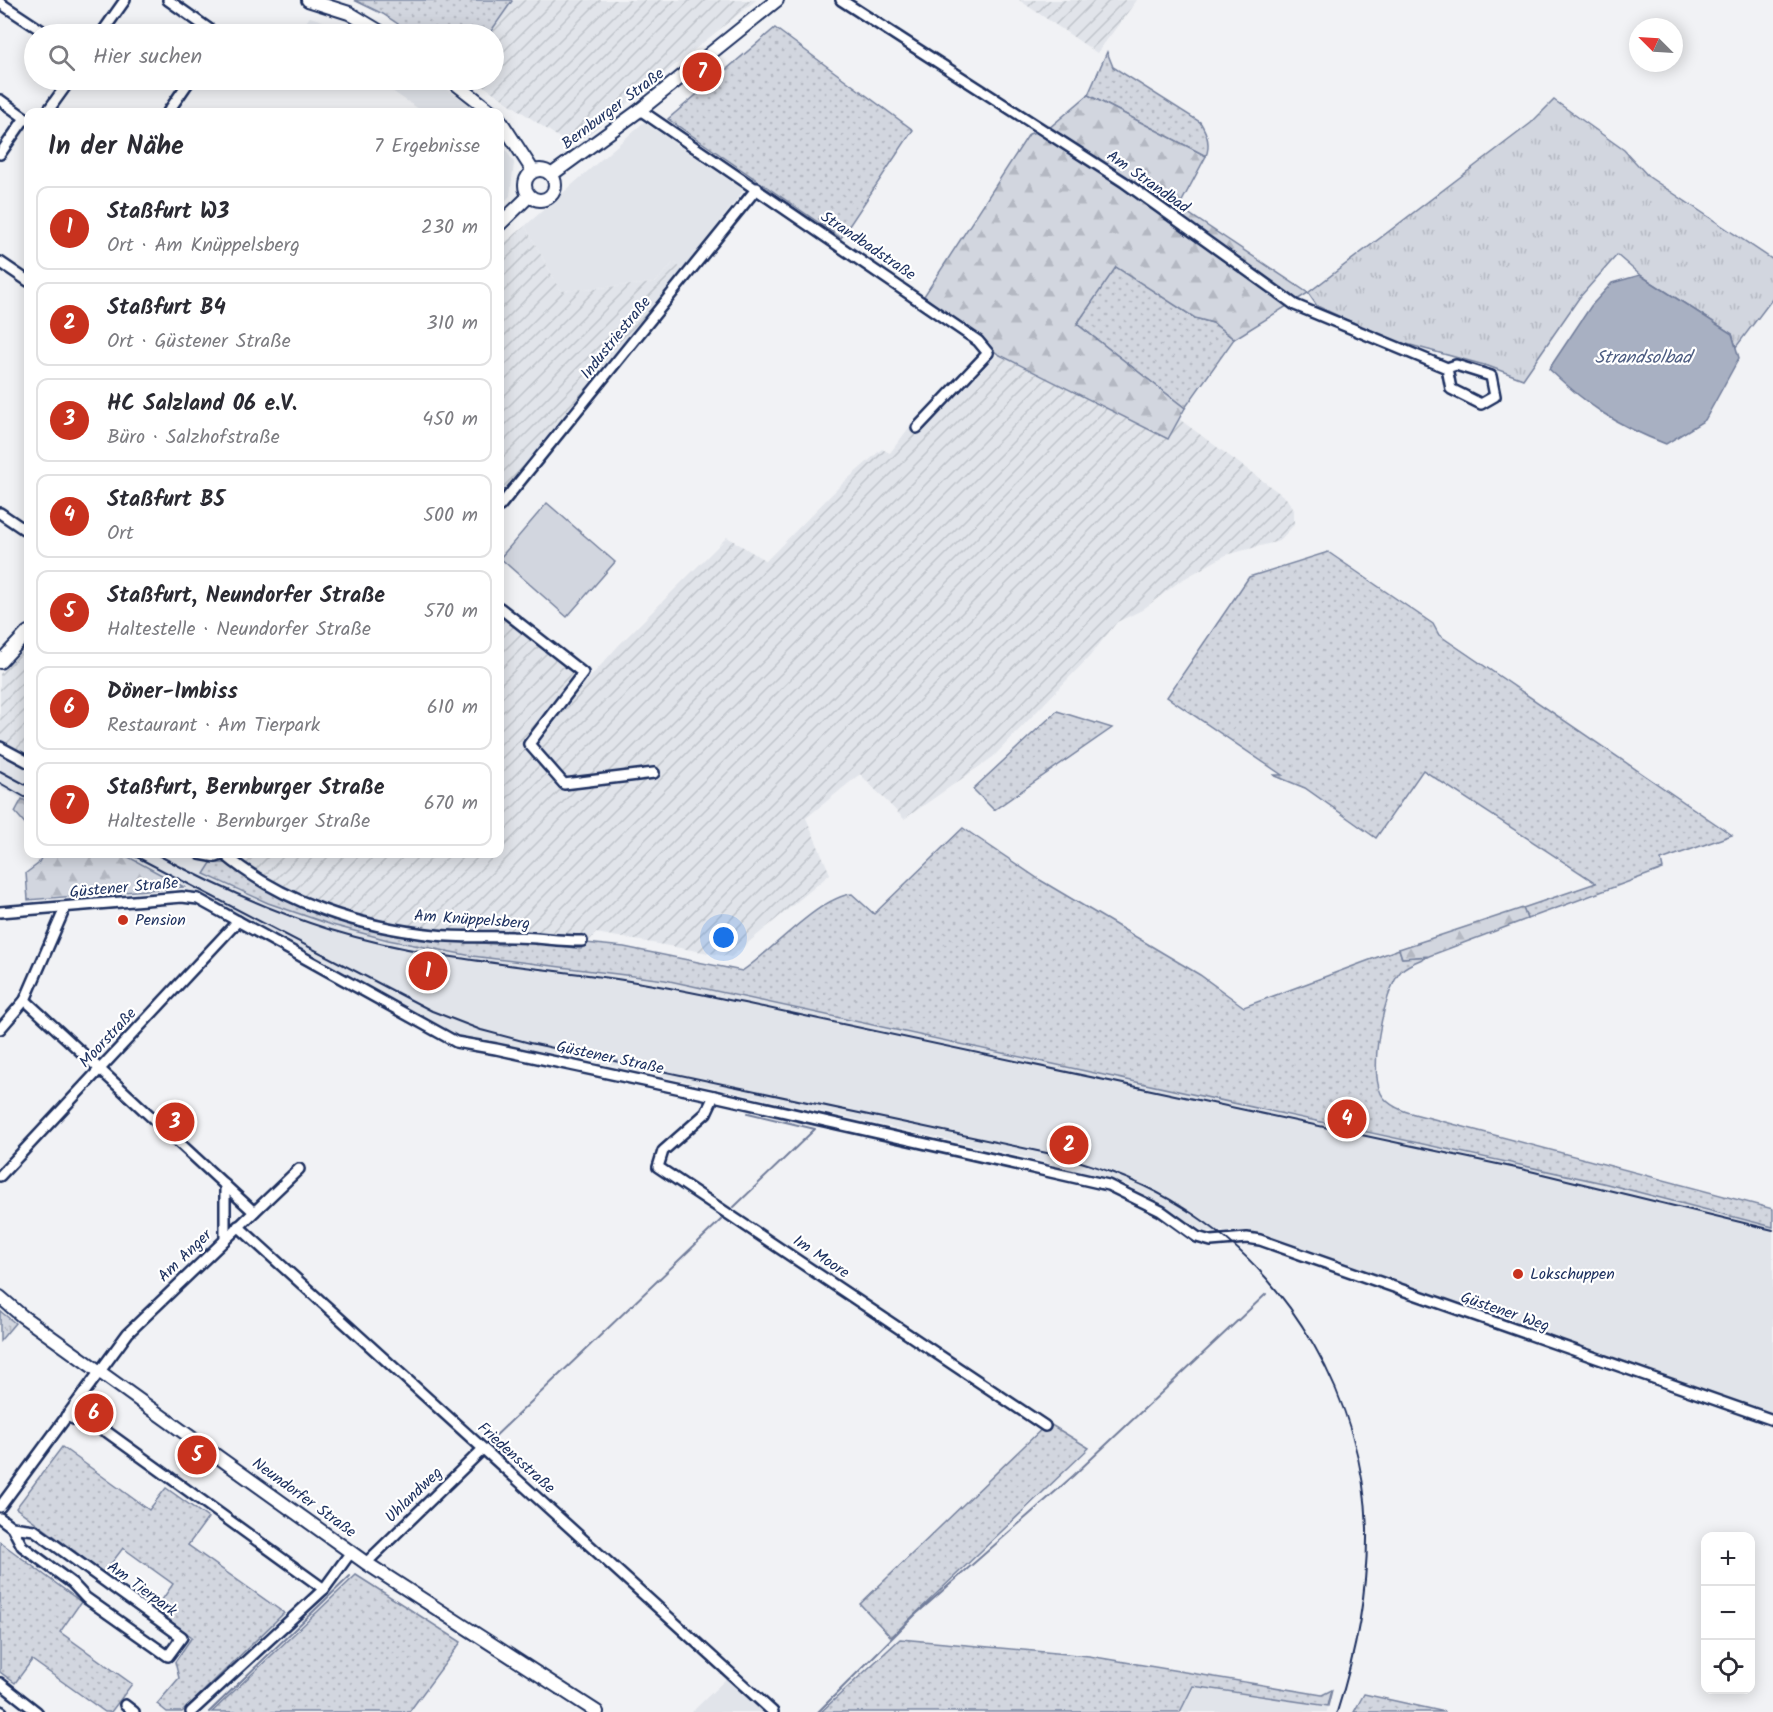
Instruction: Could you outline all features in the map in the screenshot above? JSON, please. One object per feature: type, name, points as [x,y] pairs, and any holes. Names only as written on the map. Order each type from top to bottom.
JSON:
[{"type":"main road","points":[[308,0],[349,13],[367,24]]},
{"type":"main road","name":"Bernburger Straße","points":[[552,175],[640,110],[777,0]]},
{"type":"main road","points":[[464,90],[487,108]]},
{"type":"main road","points":[[504,126],[533,171]]},
{"type":"main road","points":[[541,170],[552,175],[555,189],[549,197],[541,200],[529,196],[525,183],[533,171],[541,170]]},
{"type":"main road","points":[[504,220],[529,196]]},
{"type":"main road","points":[[0,662],[24,636]]},
{"type":"main road","name":"Neundorfer Straße","points":[[0,1297],[366,1563],[597,1712]]},
{"type":"street","points":[[108,24],[125,0]]},
{"type":"street","points":[[168,0],[202,24]]},
{"type":"street","name":"Am Strandbad","points":[[841,0],[1124,182],[1295,305],[1448,368],[1456,366],[1491,376],[1495,396],[1481,404],[1451,389],[1448,368]]},
{"type":"street","points":[[0,3],[32,24]]},
{"type":"street","points":[[50,108],[63,90]]},
{"type":"street","points":[[171,108],[183,90]]},
{"type":"street","points":[[0,100],[24,117]]},
{"type":"street","name":"Strandbadstraße","points":[[640,110],[978,341],[988,353],[917,428]]},
{"type":"street","points":[[0,154],[24,123]]},
{"type":"street","name":"Industriestraße","points":[[504,501],[756,188]]},
{"type":"street","points":[[0,262],[24,278]]},
{"type":"street","points":[[0,513],[24,529]]},
{"type":"street","points":[[504,611],[583,673],[529,744],[564,784],[654,773]]},
{"type":"street","points":[[0,747],[24,760]]},
{"type":"street","name":"Am Knüppelsberg","points":[[230,858],[267,885],[298,900],[387,928],[436,936],[513,936],[562,942],[582,941]]},
{"type":"street","name":"Güstener Straße","points":[[0,912],[182,897],[198,899],[456,1042],[714,1096],[1075,1176],[1134,1196],[1161,1211],[1197,1237],[1210,1241],[1228,1241]]},
{"type":"street","points":[[0,1029],[25,1000],[64,908]]},
{"type":"street","name":"Moorstraße","points":[[0,1176],[238,921]]},
{"type":"street","points":[[25,1000],[254,1212]]},
{"type":"street","name":"Im Moore","points":[[714,1096],[706,1113],[663,1151],[658,1167],[1045,1426]]},
{"type":"street","name":"Am Anger","points":[[99,1371],[128,1333],[300,1169]]},
{"type":"street","points":[[225,1185],[225,1239]]},
{"type":"street","name":"Friedensstraße","points":[[238,1226],[773,1712]]},
{"type":"street","name":"Güstener Weg","points":[[1228,1241],[1247,1238],[1260,1240],[1773,1420]]},
{"type":"street","points":[[0,1507],[99,1371]]},
{"type":"street","points":[[66,1416],[107,1432],[324,1589]]},
{"type":"street","name":"Uhlandweg","points":[[366,1563],[483,1449]]},
{"type":"street","name":"Am Tierpark","points":[[0,1518],[12,1527],[22,1546],[72,1583],[86,1598],[168,1656],[182,1637],[34,1530],[12,1527]]},
{"type":"street","points":[[191,1712],[324,1589],[351,1552]]},
{"type":"street","points":[[0,1683],[37,1712]]},
{"type":"street","points":[[125,1705],[134,1712]]},
{"type":"shaded area","points":[[511,0],[756,0],[587,136],[564,141],[490,90],[504,90],[504,24],[495,24]]},
{"type":"shaded area","points":[[1019,0],[1137,0],[1097,53]]},
{"type":"shaded area","points":[[310,17],[332,24],[304,24]]},
{"type":"shaded area","points":[[391,90],[448,90],[476,108],[417,108]]},
{"type":"shaded area","points":[[644,122],[744,190],[683,270],[674,262],[655,283],[561,291],[525,226]]},
{"type":"shaded area","points":[[504,147],[514,163],[510,196],[504,202]]},
{"type":"shaded area","points":[[525,226],[561,291],[655,283],[674,262],[683,270],[504,493],[504,244]]},
{"type":"shaded area","points":[[998,354],[1167,438],[1179,419],[1286,498],[1294,510],[1294,525],[1279,541],[1226,555],[1180,581],[1142,610],[1117,622],[1089,657],[993,757],[904,819],[860,774],[806,818],[830,874],[731,957],[596,933],[582,949],[513,939],[505,945],[436,939],[296,904],[264,888],[229,863],[231,858],[504,858],[504,616],[585,683],[619,645],[727,537],[766,561],[842,484],[882,449],[890,453],[911,425],[925,429]]},
{"type":"shaded area","points":[[24,646],[24,752],[0,740],[0,674]]},
{"type":"shaded area","points":[[0,753],[24,766],[24,800],[0,787]]},
{"type":"shaded area","points":[[130,858],[201,858],[211,863],[205,874],[429,949],[665,980],[1110,1070],[1338,1126],[1603,1183],[1773,1227],[1773,1415],[1731,1403],[1245,1231],[1203,1231],[1128,1185],[1029,1158],[564,1054],[460,1041]]},
{"type":"shaded area","points":[[729,1676],[769,1712],[692,1712]]},
{"type":"shaded area","points":[[1193,1686],[1328,1706],[1327,1712],[1181,1712]]},
{"type":"green space","points":[[354,0],[512,1],[496,24],[398,24]]},
{"type":"green space","points":[[775,28],[913,130],[841,238],[668,119]]},
{"type":"green space","points":[[1107,52],[1113,67],[1200,122],[1208,139],[1206,156],[1088,95]]},
{"type":"green space","points":[[1088,95],[1206,156],[1179,207],[1308,293],[1234,339],[1213,323],[1195,318],[1116,267],[1077,324],[1185,408],[1168,439],[998,354],[924,296],[1029,134],[1049,128]]},
{"type":"green space","points":[[1554,100],[1624,150],[1649,177],[1773,260],[1773,298],[1736,347],[1732,334],[1640,275],[1617,255],[1579,298],[1523,379],[1488,366],[1388,339],[1317,306],[1308,293],[1531,123]]},
{"type":"green space","points":[[1116,266],[1195,318],[1213,323],[1234,339],[1185,408],[1077,324]]},
{"type":"green space","points":[[547,503],[615,562],[567,617],[504,562],[504,553]]},
{"type":"green space","points":[[1328,552],[1433,624],[1439,635],[1732,835],[1661,860],[1663,869],[1527,919],[1523,908],[1596,883],[1423,770],[1376,838],[1305,788],[1273,775],[1282,775],[1167,697],[1249,577]]},
{"type":"green space","points":[[1057,711],[1112,728],[994,810],[973,789]]},
{"type":"green space","points":[[22,799],[24,800],[24,822],[15,812]]},
{"type":"green space","points":[[963,828],[1040,880],[1200,975],[1244,1007],[1399,949],[1402,958],[1429,956],[1410,964],[1401,971],[1388,996],[1379,1034],[1377,1073],[1379,1088],[1389,1102],[1399,1109],[1412,1113],[1773,1209],[1773,1227],[1603,1183],[665,980],[472,956],[388,940],[332,925],[268,903],[204,874],[211,863],[229,863],[240,873],[296,904],[436,939],[505,945],[513,939],[581,949],[586,943],[624,947],[742,971],[810,915],[839,897],[852,894],[874,914]]},
{"type":"green space","points":[[41,858],[130,858],[184,887],[28,900],[26,873],[38,864]]},
{"type":"green space","points":[[1523,908],[1527,919],[1429,956],[1402,958],[1399,949]]},
{"type":"green space","points":[[0,1311],[15,1323],[0,1341]]},
{"type":"green space","points":[[1048,1423],[1089,1448],[891,1637],[860,1604]]},
{"type":"green space","points":[[62,1447],[149,1510],[166,1488],[208,1518],[188,1545],[284,1613],[182,1712],[167,1712],[157,1704],[179,1678],[175,1662],[192,1637],[155,1610],[173,1584],[123,1548],[104,1573],[16,1508]]},
{"type":"green space","points":[[0,1542],[81,1602],[60,1632],[132,1684],[111,1712],[105,1712],[32,1660],[15,1683],[0,1672]]},
{"type":"green space","points":[[356,1575],[461,1642],[409,1712],[212,1712]]},
{"type":"green space","points":[[900,1639],[1089,1656],[1322,1695],[1332,1690],[1328,1706],[1193,1686],[1180,1712],[821,1712]]},
{"type":"green space","points":[[1364,1694],[1445,1712],[1354,1712]]},
{"type":"water","name":"Strandsolbad","points":[[1640,275],[1732,334],[1739,358],[1705,420],[1666,444],[1617,422],[1577,394],[1549,369],[1591,306],[1612,283]]},
{"type":"waterway","points":[[734,1207],[815,1129],[748,1113]]},
{"type":"waterway","points":[[488,1443],[723,1218]]},
{"type":"waterway","points":[[818,1712],[915,1615],[1073,1476],[1266,1294]]},
{"type":"waterway","points":[[209,1712],[350,1576]]},
{"type":"railway","points":[[0,771],[24,784]]},
{"type":"railway","points":[[0,783],[24,797]]},
{"type":"railway","points":[[139,858],[432,1011],[481,1030],[530,1043],[1061,1156],[1124,1177],[1182,1207],[1221,1235],[1256,1268],[1287,1305],[1314,1345],[1335,1389],[1352,1434],[1362,1481],[1367,1552],[1360,1622],[1337,1712]]},
{"type":"railway","points":[[164,858],[264,906],[308,923],[365,940],[434,954],[627,980],[711,996],[1530,1171],[1773,1230]]},
{"type":"place","name":"Staßfurt, Bernburger Straße","points":[[702,72]]},
{"type":"place","name":"Pension","points":[[123,920]]},
{"type":"place","name":"Staßfurt W3","points":[[428,971]]},
{"type":"place","name":"Staßfurt B5","points":[[1347,1119]]},
{"type":"place","name":"HC Salzland 06 e.V.","points":[[175,1122]]},
{"type":"place","name":"Staßfurt B4","points":[[1069,1145]]},
{"type":"place","name":"Lokschuppen","points":[[1518,1274]]},
{"type":"place","name":"Döner-Imbiss","points":[[94,1413]]},
{"type":"place","name":"Staßfurt, Neundorfer Straße","points":[[197,1455]]}]
